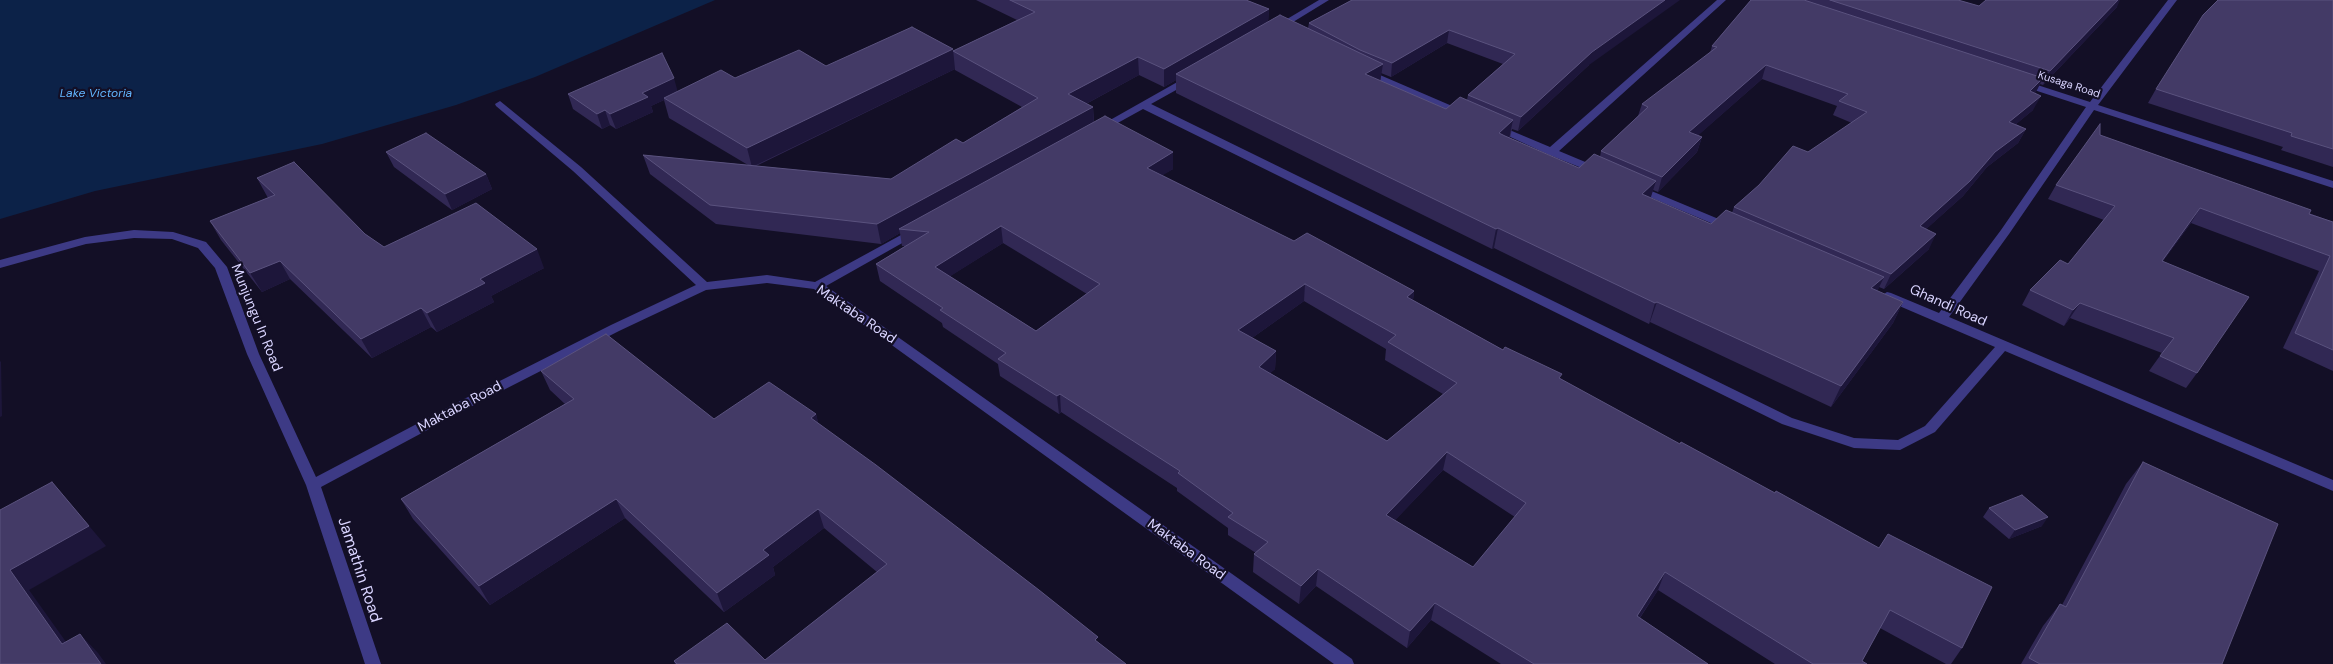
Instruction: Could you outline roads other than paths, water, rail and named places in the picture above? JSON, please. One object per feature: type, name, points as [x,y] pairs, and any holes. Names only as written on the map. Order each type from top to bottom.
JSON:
[{"type":"street","points":[[1295,36],[1272,28],[1325,0]]},
{"type":"street","points":[[1551,152],[1722,0]]},
{"type":"street","points":[[1941,319],[2005,232],[2092,106],[2173,0]]},
{"type":"street","points":[[1354,67],[1606,175]]},
{"type":"street","points":[[1092,133],[1203,71]]},
{"type":"street","name":"Kusaga Road","points":[[2007,78],[2333,185]]},
{"type":"street","points":[[500,104],[584,175],[704,286]]},
{"type":"street","points":[[1144,105],[1787,421],[1854,443],[1900,445],[1930,429],[2002,347]]},
{"type":"street","points":[[1624,182],[1742,233]]},
{"type":"street","points":[[817,286],[929,224]]},
{"type":"street","name":"Munjungu In Road","points":[[0,264],[85,241],[134,234],[173,236],[202,245],[221,267],[253,354],[313,485]]},
{"type":"street","name":"Maktaba Road","points":[[313,485],[615,328],[704,286],[767,279],[817,286],[1346,664]]},
{"type":"street","name":"Ghandi Road","points":[[1878,292],[2002,347],[2333,486]]},
{"type":"street","name":"Jamathin Road","points":[[313,485],[367,652],[374,664]]},
{"type":"water","name":"Lake Victoria","points":[[0,0],[715,0],[535,77],[456,105],[322,144],[95,191],[0,219]]}]
